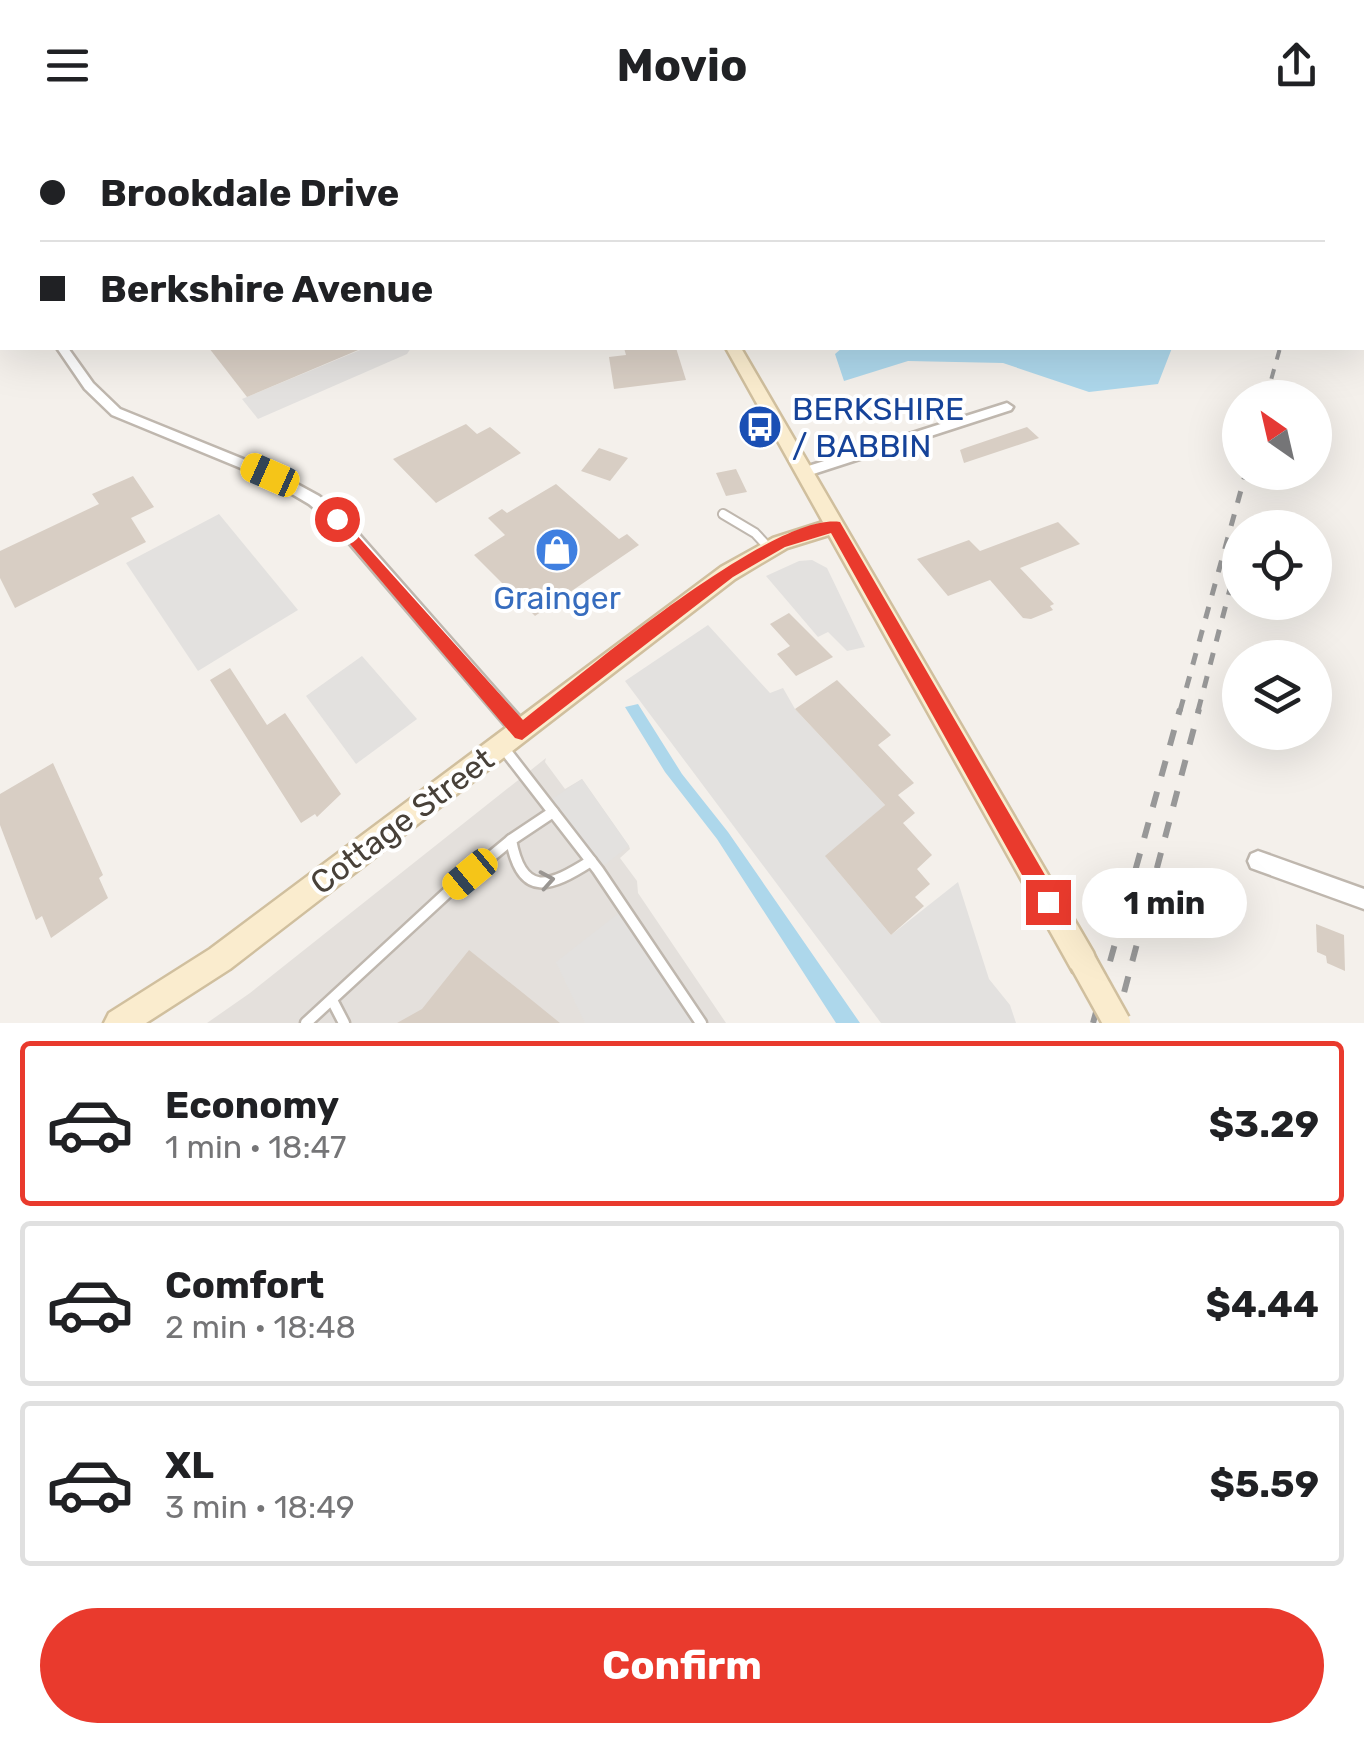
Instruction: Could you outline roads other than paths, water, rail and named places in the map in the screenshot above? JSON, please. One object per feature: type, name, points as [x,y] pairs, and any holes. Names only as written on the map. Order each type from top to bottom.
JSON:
[{"type":"main road","points":[[734,350],[1117,1023]]},
{"type":"main road","name":"Cottage Street","points":[[119,1023],[220,959],[728,573],[769,548],[834,526]]},
{"type":"street","points":[[64,350],[89,386],[116,412],[270,475],[314,500],[337,519],[512,739]]},
{"type":"street","points":[[804,472],[1006,408]]},
{"type":"street","points":[[1258,861],[1364,899]]},
{"type":"lane","points":[[723,514],[755,533],[769,548]]},
{"type":"lane","points":[[512,739],[554,812],[701,1023]]},
{"type":"lane","points":[[306,1023],[448,892],[511,840],[554,812]]},
{"type":"lane","points":[[511,840],[516,870],[524,880],[536,885],[570,875],[591,861]]},
{"type":"lane","points":[[332,1000],[344,1023]]},
{"type":"water","points":[[840,350],[1171,350],[1158,384],[1089,392],[1003,363],[908,361],[844,381],[835,354]]},
{"type":"water","points":[[638,704],[682,774],[728,832],[860,1023],[836,1023],[717,839],[665,772],[625,707]]},
{"type":"railway","points":[[1271,380],[1279,350]]},
{"type":"railway","points":[[1180,711],[1241,490]]},
{"type":"railway","points":[[1198,711],[1222,620]]},
{"type":"railway","points":[[1093,1023],[1180,709]]},
{"type":"railway","points":[[1116,1023],[1199,709]]},
{"type":"place","name":"BERKSHIRE / BABBIN","points":[[760,427]]},
{"type":"place","name":"Grainger","points":[[557,550]]}]
